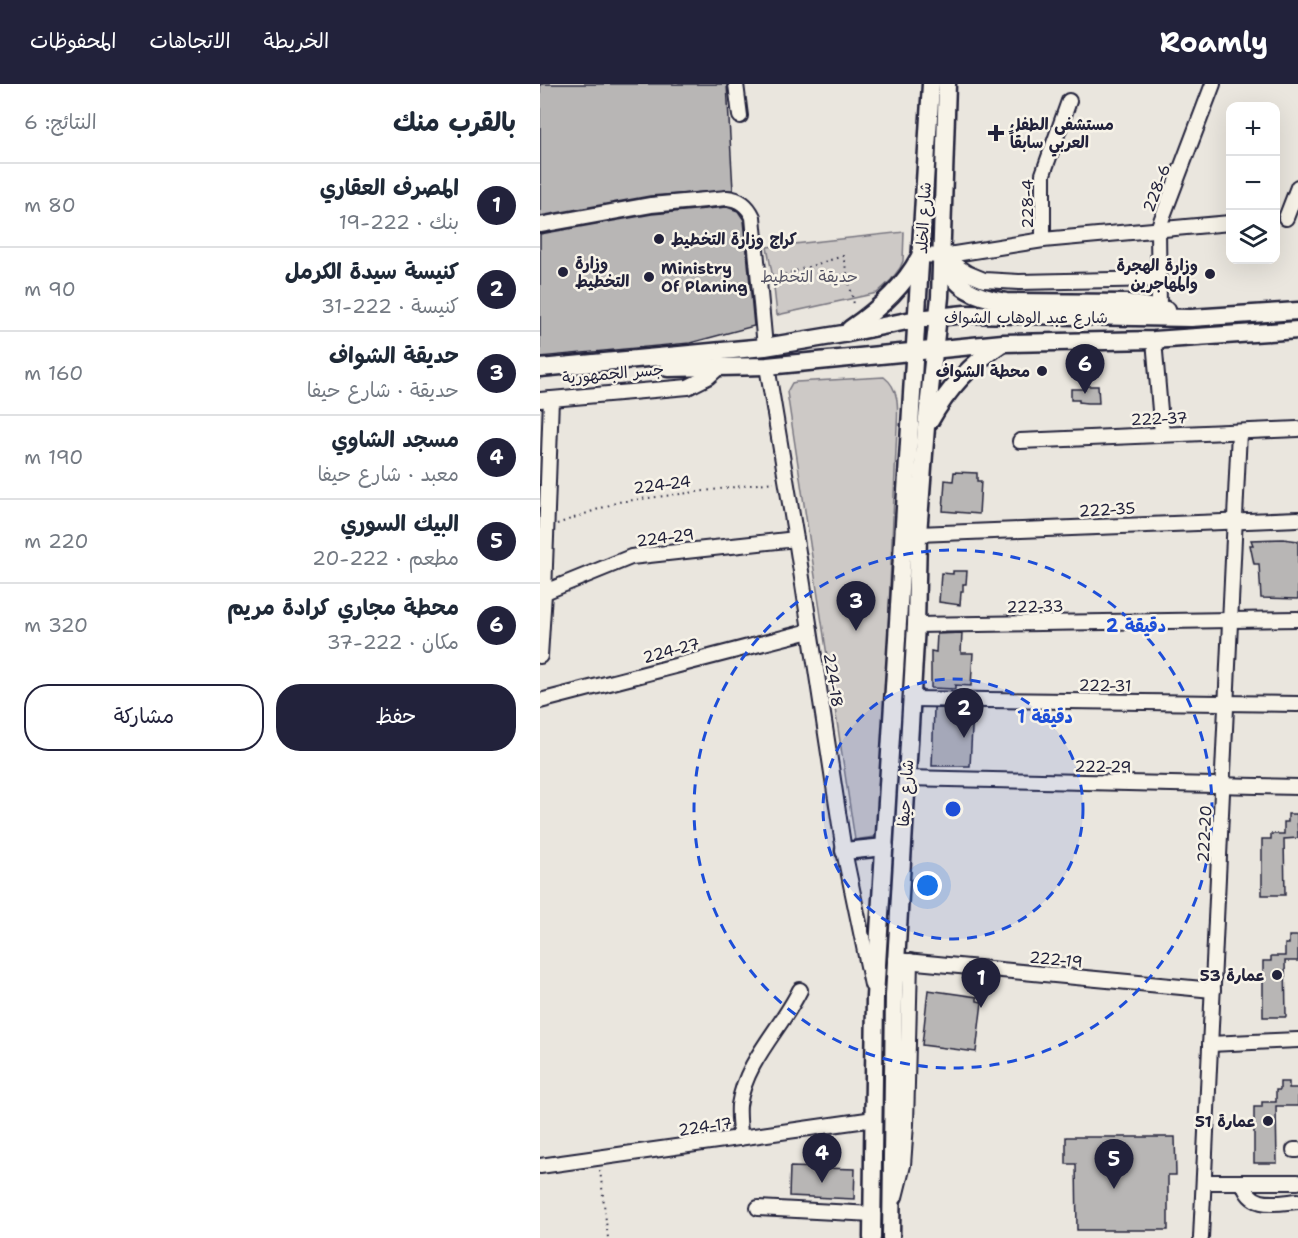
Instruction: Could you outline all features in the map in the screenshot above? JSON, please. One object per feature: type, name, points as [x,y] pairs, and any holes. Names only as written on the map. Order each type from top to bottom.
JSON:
[{"type":"main road","name":"شارع الخلد","points":[[915,352],[931,84]]},
{"type":"main road","name":"شارع الخلد","points":[[935,350],[942,256],[947,84]]},
{"type":"main road","points":[[843,334],[872,313],[896,291],[910,276],[921,255]]},
{"type":"main road","points":[[942,256],[948,272],[955,280],[973,294],[988,299],[1006,302],[1128,303],[1159,308],[1191,318]]},
{"type":"main road","name":"شارع عبد الوهاب الشواف","points":[[686,361],[939,316],[965,314],[1191,318],[1298,311]]},
{"type":"main road","name":"شارع عبد الوهاب الشواف","points":[[686,361],[719,367],[767,366],[1003,343],[1154,340],[1298,330]]},
{"type":"main road","points":[[926,427],[957,382],[1003,343]]},
{"type":"main road","name":"شارع حيفا","points":[[891,1238],[903,960],[906,778],[916,625],[918,534],[926,427],[935,350]]},
{"type":"main road","name":"شارع حيفا","points":[[872,1238],[875,997],[915,352]]},
{"type":"main road","name":"جسر الجمهورية","points":[[540,368],[686,361]]},
{"type":"main road","name":"جسر الجمهورية","points":[[540,379],[686,361]]},
{"type":"main road","points":[[844,851],[885,847]]},
{"type":"street","points":[[736,84],[740,116]]},
{"type":"street","name":"228-6","points":[[1159,308],[1158,229],[1213,84]]},
{"type":"street","name":"228-4","points":[[1043,240],[1043,174],[1069,101]]},
{"type":"street","points":[[1287,218],[1298,187]]},
{"type":"street","points":[[540,225],[651,205],[727,198],[738,201],[747,207],[753,217],[765,347]]},
{"type":"street","points":[[921,255],[942,256],[1043,240],[1226,223]]},
{"type":"street","points":[[942,256],[967,273],[984,280],[1018,282],[1159,279]]},
{"type":"street","points":[[1154,340],[1162,434]]},
{"type":"street","name":"224-18","points":[[767,366],[844,851],[875,997]]},
{"type":"street","points":[[540,656],[546,528],[545,404],[688,387],[708,377],[719,367]]},
{"type":"street","name":"222-37","points":[[1020,441],[1298,429]]},
{"type":"street","name":"222-20","points":[[1201,1238],[1239,432]]},
{"type":"street","name":"222-35","points":[[918,534],[1298,519]]},
{"type":"street","name":"224-29","points":[[542,594],[631,557],[796,539]]},
{"type":"street","name":"222-33","points":[[916,625],[1231,618],[1298,619]]},
{"type":"street","name":"224-27","points":[[540,701],[810,631]]},
{"type":"street","name":"222-31","points":[[911,699],[1298,704]]},
{"type":"street","name":"222-29","points":[[906,778],[1298,787]]},
{"type":"street","name":"222-19","points":[[903,960],[1213,990]]},
{"type":"street","points":[[740,1138],[739,1106],[746,1079],[758,1055],[792,1008],[800,990]]},
{"type":"street","points":[[1210,1044],[1298,1040]]},
{"type":"street","name":"224-17","points":[[540,1166],[874,1119]]},
{"type":"street","points":[[1204,1182],[1298,1182]]},
{"type":"street","points":[[1243,1182],[1251,1198],[1260,1202],[1298,1201]]},
{"type":"street","points":[[758,1208],[873,1214]]},
{"type":"path","points":[[773,278],[843,256],[854,304]]},
{"type":"path","name":"224-24","points":[[546,528],[618,502],[786,480]]},
{"type":"path","points":[[599,1158],[608,1238]]},
{"type":"green space","name":"حديقة التخطيط","points":[[904,232],[903,261],[900,268],[877,293],[777,315],[767,247]]},
{"type":"green space","points":[[884,377],[893,387],[898,413],[879,836],[855,840],[787,392],[792,383],[796,382]]},
{"type":"building","points":[[540,84],[727,84],[733,190],[650,196],[540,216]]},
{"type":"building","name":"Ministry Of Planing","points":[[727,207],[738,211],[744,220],[754,326],[690,343],[540,357],[540,234],[652,214]]},
{"type":"building","points":[[1085,386],[1098,386],[1099,403],[1071,400],[1071,389],[1085,389]]},
{"type":"building","points":[[954,472],[977,473],[977,481],[981,481],[979,514],[943,511],[945,480],[953,481]]},
{"type":"building","points":[[1251,540],[1298,541],[1298,599],[1261,598],[1259,564],[1254,564]]},
{"type":"building","points":[[953,571],[967,571],[960,605],[939,602],[941,573],[953,574]]},
{"type":"building","points":[[962,633],[961,653],[973,653],[971,686],[955,685],[955,689],[931,688],[931,651],[936,652],[937,634]]},
{"type":"building","points":[[934,708],[973,709],[970,766],[932,766]]},
{"type":"building","points":[[1288,814],[1297,814],[1298,838],[1284,839],[1285,895],[1262,895],[1262,839],[1271,839],[1271,834],[1284,834],[1284,822],[1288,822]]},
{"type":"building","name":"عمارة 53","points":[[1289,936],[1298,936],[1298,961],[1285,961],[1286,1017],[1263,1017],[1263,961],[1271,961],[1271,956],[1285,956],[1285,944],[1289,944]]},
{"type":"building","points":[[928,990],[977,997],[977,1001],[982,1002],[976,1052],[922,1045]]},
{"type":"building","name":"عمارة 51","points":[[1280,1082],[1289,1082],[1289,1088],[1298,1088],[1298,1106],[1276,1106],[1277,1163],[1254,1163],[1254,1107],[1262,1107],[1262,1102],[1276,1102],[1276,1090],[1280,1090]]},
{"type":"building","points":[[1066,1137],[1175,1137],[1176,1175],[1168,1175],[1168,1230],[1077,1230],[1076,1164],[1066,1164]]},
{"type":"building","points":[[790,1167],[855,1169],[854,1199],[789,1196]]},
{"type":"place","name":"مستشفى الطفل العربي سابقاً","points":[[996,133]]},
{"type":"place","name":"كراج وزارة التخطيط","points":[[659,239]]},
{"type":"place","name":"وزارة التخطيط","points":[[563,272]]},
{"type":"place","name":"وزارة الهجرة والمهاجرين","points":[[1210,274]]},
{"type":"place","name":"Ministry Of Planing","points":[[649,277]]},
{"type":"place","name":"محطة الشواف","points":[[1042,371]]},
{"type":"place","name":"محطة مجاري كرادة مريم","points":[[1085,394]]},
{"type":"place","name":"حديقة الشواف","points":[[856,631]]},
{"type":"place","name":"كنيسة سيدة الكرمل","points":[[964,738]]},
{"type":"place","name":"عمارة 53","points":[[1277,975]]},
{"type":"place","name":"المصرف العقاري","points":[[981,1008]]},
{"type":"place","name":"عمارة 51","points":[[1268,1121]]},
{"type":"place","name":"مسجد الشاوي","points":[[822,1183]]},
{"type":"place","name":"البيك السوري","points":[[1114,1189]]}]
